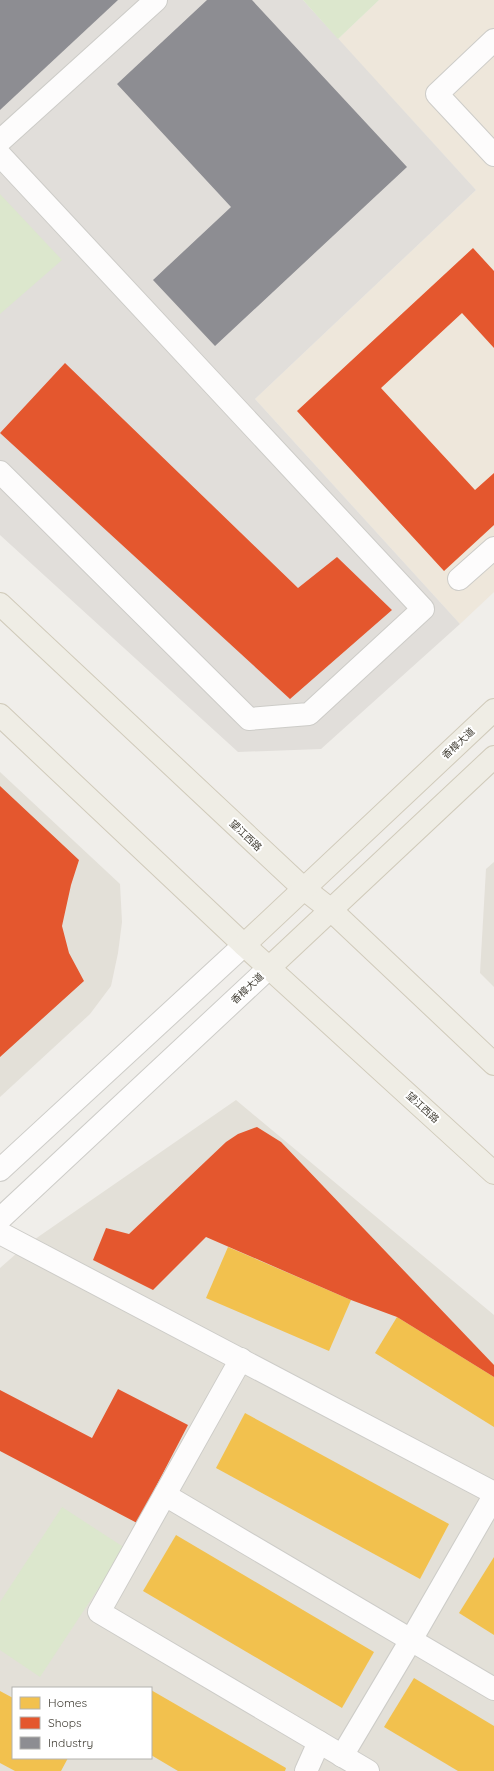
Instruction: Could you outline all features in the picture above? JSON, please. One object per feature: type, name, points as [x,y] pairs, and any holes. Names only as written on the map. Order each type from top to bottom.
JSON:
[{"type":"main road","name":"望江西路","points":[[0,604],[303,888],[330,910],[494,1064]]},
{"type":"main road","name":"香樟大道","points":[[244,945],[494,710]]},
{"type":"main road","name":"望江西路","points":[[0,715],[244,945],[270,967],[494,1173]]},
{"type":"main road","name":"香樟大道","points":[[270,967],[494,757]]},
{"type":"street","points":[[0,140],[156,0]]},
{"type":"street","points":[[494,40],[437,94],[494,155]]},
{"type":"street","points":[[0,155],[423,609],[309,714],[249,719],[0,472]]},
{"type":"street","points":[[459,579],[494,548]]},
{"type":"street","name":"香樟大道","points":[[0,1170],[244,945]]},
{"type":"street","name":"香樟大道","points":[[0,1219],[270,967]]},
{"type":"street","points":[[0,1233],[494,1493]]},
{"type":"street","points":[[241,1359],[99,1612],[368,1771]]},
{"type":"street","points":[[165,1495],[494,1689]]},
{"type":"street","points":[[342,1756],[494,1496]]},
{"type":"street","points":[[306,1771],[319,1742]]},
{"type":"shaded area","points":[[0,0],[303,0],[476,190],[255,399],[460,624],[321,749],[238,752],[0,535]]},
{"type":"shaded area","points":[[379,0],[494,0],[494,592],[460,624],[255,399],[476,190],[338,39]]},
{"type":"shaded area","points":[[0,772],[120,884],[122,922],[118,953],[111,986],[90,1014],[0,1097]]},
{"type":"shaded area","points":[[494,862],[494,987],[480,973],[486,869]]},
{"type":"shaded area","points":[[236,1100],[494,1315],[494,1771],[0,1771],[0,1268],[25,1246]]},
{"type":"green space","points":[[303,0],[379,0],[338,39]]},
{"type":"green space","points":[[0,194],[62,260],[0,314]]},
{"type":"green space","points":[[62,1507],[125,1548],[40,1677],[0,1650],[0,1602]]},
{"type":"building: Homes","points":[[228,1247],[351,1300],[329,1351],[206,1298]]},
{"type":"building: Homes","points":[[397,1317],[494,1377],[494,1427],[375,1353]]},
{"type":"building: Homes","points":[[245,1413],[449,1524],[420,1579],[216,1468]]},
{"type":"building: Homes","points":[[176,1535],[374,1652],[342,1708],[143,1591]]},
{"type":"building: Homes","points":[[494,1557],[494,1635],[459,1613]]},
{"type":"building: Homes","points":[[414,1678],[494,1726],[494,1771],[458,1771],[384,1727]]},
{"type":"building: Homes","points":[[0,1691],[12,1697],[12,1759],[67,1759],[61,1771],[15,1771],[0,1763]]},
{"type":"building: Homes","points":[[152,1691],[286,1768],[285,1771],[178,1771],[152,1756]]},
{"type":"building: Shops","points":[[473,248],[494,271],[494,348],[462,313],[381,388],[475,490],[494,473],[494,525],[444,571],[297,411]]},
{"type":"building: Shops","points":[[65,363],[298,588],[337,557],[392,610],[290,699],[0,433]]},
{"type":"building: Shops","points":[[0,786],[79,860],[71,885],[62,926],[69,953],[84,981],[0,1057]]},
{"type":"building: Shops","points":[[257,1127],[281,1142],[494,1365],[494,1377],[397,1317],[351,1300],[206,1237],[153,1290],[93,1260],[106,1228],[129,1234],[226,1142],[238,1134]]},
{"type":"building: Shops","points":[[118,1389],[188,1425],[137,1523],[0,1451],[0,1390],[92,1438]]},
{"type":"building: Industry","points":[[0,0],[118,0],[0,110]]},
{"type":"building: Industry","points":[[207,0],[252,0],[407,167],[215,346],[153,280],[231,207],[117,84]]}]
